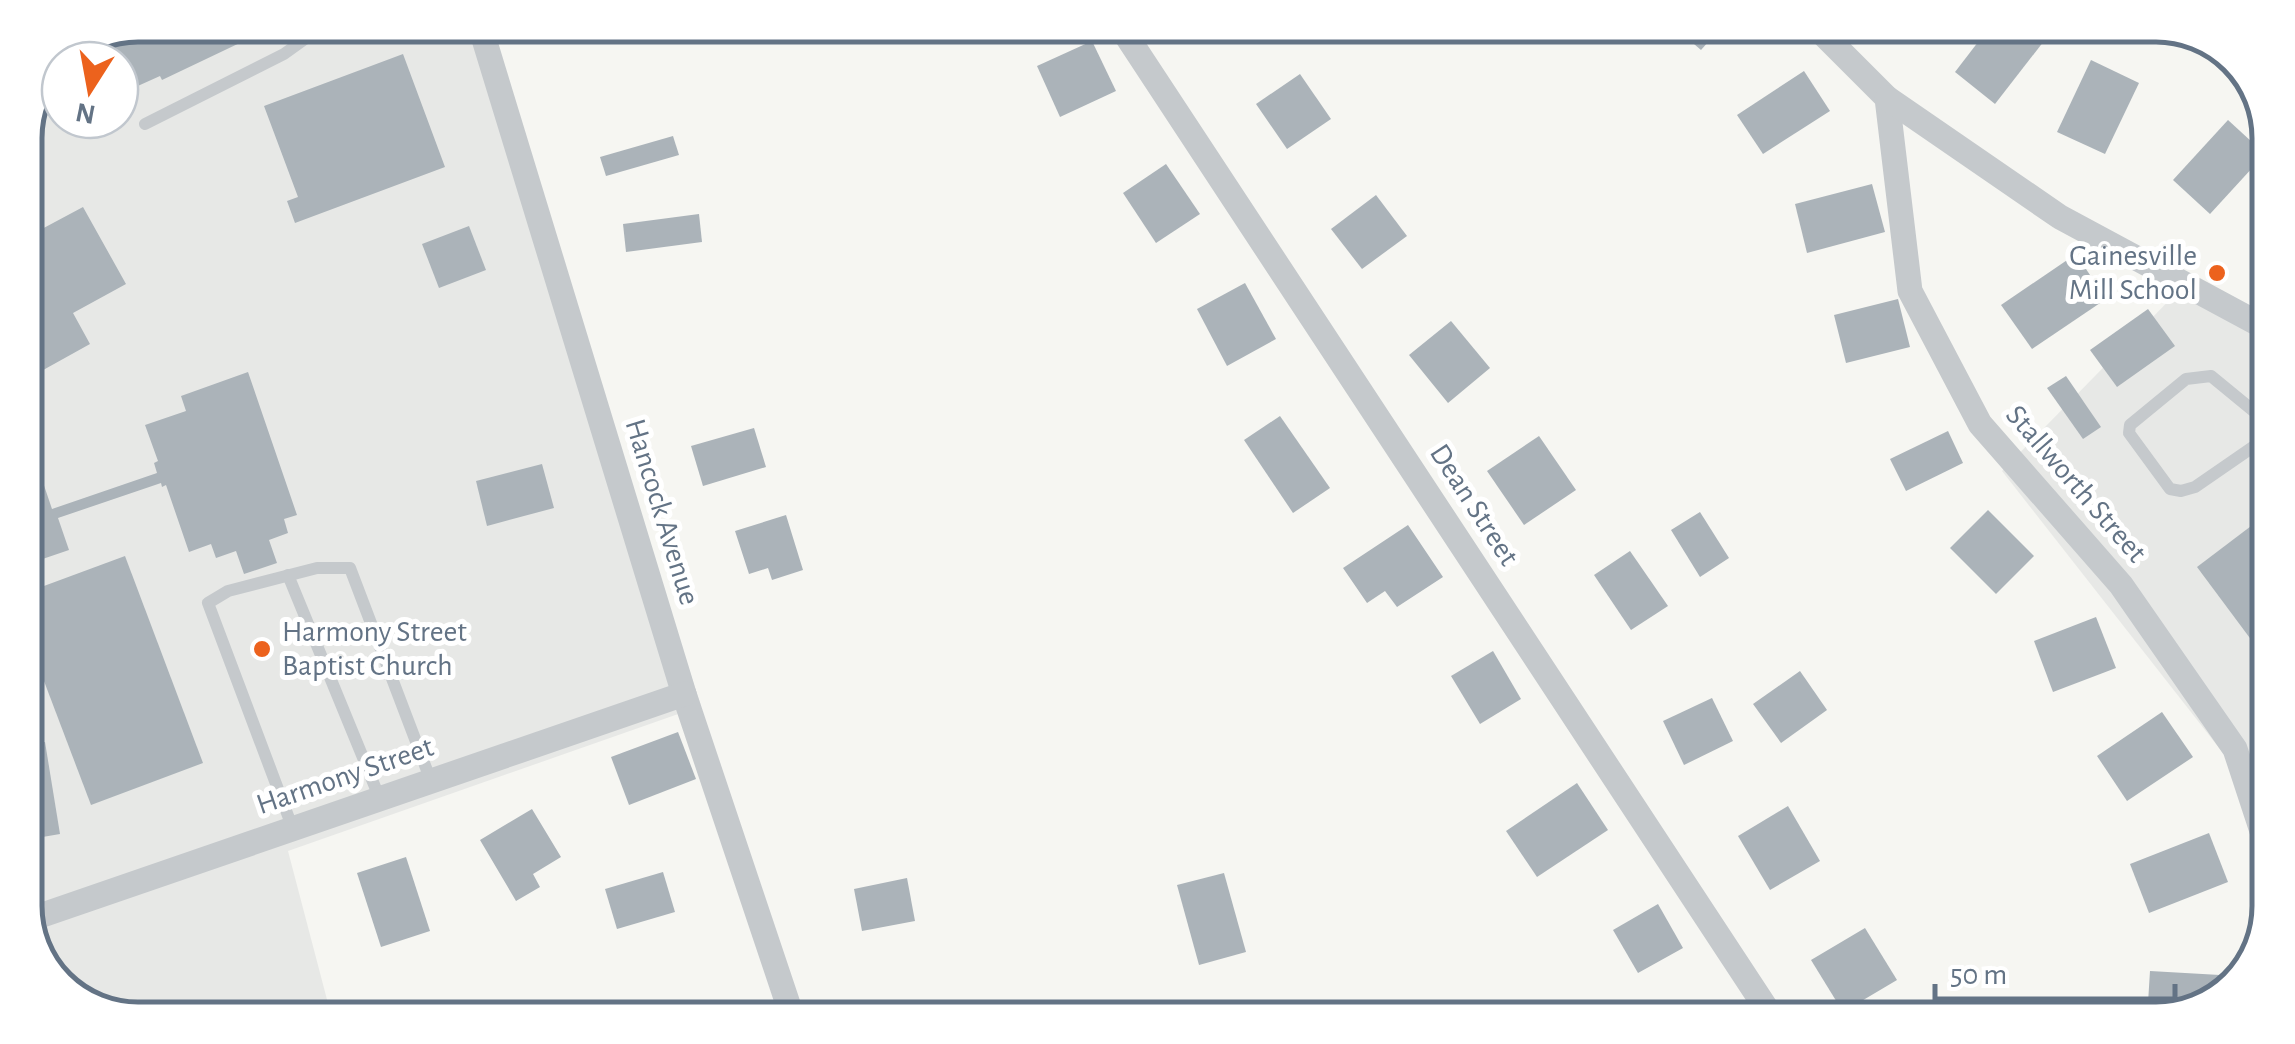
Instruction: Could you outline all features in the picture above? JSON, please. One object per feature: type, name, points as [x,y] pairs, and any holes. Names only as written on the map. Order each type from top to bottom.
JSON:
[{"type":"street","name":"Hancock Avenue","points":[[485,42],[684,694],[787,1002]]},
{"type":"street","name":"Dean Street","points":[[1131,42],[1762,1002]]},
{"type":"street","points":[[1831,42],[1887,98],[2060,217],[2252,320]]},
{"type":"street","name":"Stallworth Street","points":[[1887,98],[1910,291],[1980,424],[2121,585],[2235,749],[2252,801]]},
{"type":"street","name":"Harmony Street","points":[[43,915],[684,694]]},
{"type":"lane","points":[[146,124],[301,42]]},
{"type":"lane","points":[[2252,410],[2210,376],[2186,379],[2130,425],[2129,433],[2170,489],[2195,487],[2252,448]]},
{"type":"lane","points":[[293,829],[208,603],[228,591],[317,568],[350,568],[431,781]]},
{"type":"lane","points":[[288,576],[380,799]]},
{"type":"shaded area","points":[[140,42],[484,42],[701,706],[288,851],[328,1002],[120,1000],[90,989],[62,964],[50,942],[43,912],[43,140],[140,140]]},
{"type":"shaded area","points":[[2193,276],[2252,329],[2252,790],[2002,471]]},
{"type":"building","points":[[140,42],[242,42],[162,80],[160,76],[140,85]]},
{"type":"building","points":[[1092,42],[1116,91],[1060,117],[1037,66]]},
{"type":"building","points":[[1692,42],[1708,42],[1701,50]]},
{"type":"building","points":[[1978,42],[2043,42],[1995,104],[1955,72]]},
{"type":"building","points":[[403,54],[445,167],[295,223],[287,201],[298,197],[264,106]]},
{"type":"building","points":[[2091,60],[2139,83],[2105,154],[2057,132]]},
{"type":"building","points":[[1804,71],[1830,111],[1763,154],[1737,115]]},
{"type":"building","points":[[1300,74],[1331,119],[1287,149],[1256,104]]},
{"type":"building","points":[[2228,120],[2252,142],[2252,168],[2210,214],[2173,180]]},
{"type":"building","points":[[673,136],[679,155],[606,176],[600,157]]},
{"type":"building","points":[[1166,164],[1200,214],[1156,243],[1123,193]]},
{"type":"building","points":[[1872,184],[1885,232],[1807,253],[1795,204]]},
{"type":"building","points":[[1376,195],[1407,236],[1362,269],[1331,229]]},
{"type":"building","points":[[83,207],[126,284],[73,313],[90,344],[43,370],[43,228]]},
{"type":"building","points":[[699,214],[702,242],[626,252],[623,224]]},
{"type":"building","points":[[469,226],[486,270],[439,288],[422,244]]},
{"type":"building","points":[[2076,254],[2106,299],[2032,349],[2001,305]]},
{"type":"building","points":[[1245,283],[1276,339],[1227,366],[1197,309]]},
{"type":"building","points":[[1898,299],[1910,347],[1846,363],[1834,315]]},
{"type":"building","points":[[2148,309],[2175,346],[2117,387],[2090,350]]},
{"type":"building","points":[[1451,321],[1490,368],[1448,403],[1409,355]]},
{"type":"building","points":[[248,372],[297,515],[284,519],[288,533],[269,540],[277,563],[244,574],[236,551],[216,558],[211,544],[189,552],[166,485],[162,487],[161,483],[58,518],[69,550],[43,559],[43,482],[52,509],[157,473],[154,463],[158,461],[145,425],[186,411],[181,396]]},
{"type":"building","points":[[2066,376],[2101,427],[2083,439],[2047,388]]},
{"type":"building","points":[[1280,416],[1330,488],[1293,513],[1244,440]]},
{"type":"building","points":[[754,428],[766,467],[703,486],[691,446]]},
{"type":"building","points":[[1948,431],[1963,463],[1906,491],[1890,459]]},
{"type":"building","points":[[1539,436],[1576,490],[1524,525],[1487,471]]},
{"type":"building","points":[[542,464],[554,508],[487,526],[476,481]]},
{"type":"building","points":[[1988,510],[2034,556],[1996,594],[1950,548]]},
{"type":"building","points":[[1700,512],[1729,558],[1700,577],[1671,530]]},
{"type":"building","points":[[786,515],[803,570],[772,580],[768,568],[749,574],[735,531]]},
{"type":"building","points":[[1408,525],[1443,577],[1397,607],[1385,591],[1367,603],[1343,568]]},
{"type":"building","points":[[2252,525],[2252,641],[2197,567]]},
{"type":"building","points":[[1630,551],[1668,606],[1631,630],[1594,575]]},
{"type":"building","points":[[125,556],[203,763],[91,805],[43,678],[43,586]]},
{"type":"building","points":[[2096,617],[2116,668],[2053,692],[2034,641]]},
{"type":"building","points":[[1493,651],[1521,699],[1480,724],[1451,676]]},
{"type":"building","points":[[1800,671],[1827,710],[1781,743],[1753,704]]},
{"type":"building","points":[[1712,698],[1733,741],[1684,765],[1663,721]]},
{"type":"building","points":[[2162,712],[2193,757],[2127,801],[2097,756]]},
{"type":"building","points":[[678,732],[696,779],[629,805],[611,757]]},
{"type":"building","points":[[43,742],[60,834],[43,837]]},
{"type":"building","points":[[1577,783],[1608,830],[1537,877],[1506,831]]},
{"type":"building","points":[[1788,806],[1820,861],[1770,890],[1738,836]]},
{"type":"building","points":[[532,809],[561,857],[533,874],[540,887],[516,901],[480,840]]},
{"type":"building","points":[[2209,833],[2228,882],[2149,913],[2130,864]]},
{"type":"building","points":[[406,857],[430,931],[381,947],[357,873]]},
{"type":"building","points":[[663,872],[675,912],[617,929],[605,889]]},
{"type":"building","points":[[1224,873],[1246,952],[1199,965],[1177,885]]},
{"type":"building","points":[[907,878],[915,921],[862,931],[854,889]]},
{"type":"building","points":[[1658,904],[1683,948],[1638,973],[1613,930]]},
{"type":"building","points":[[1865,928],[1897,980],[1860,1002],[1837,1002],[1811,960]]},
{"type":"building","points":[[2150,971],[2220,975],[2199,992],[2169,1001],[2148,1002]]},
{"type":"place","name":"Gainesville Mill School","points":[[2217,273]]},
{"type":"place","name":"Harmony Street Baptist Church","points":[[262,649]]}]
